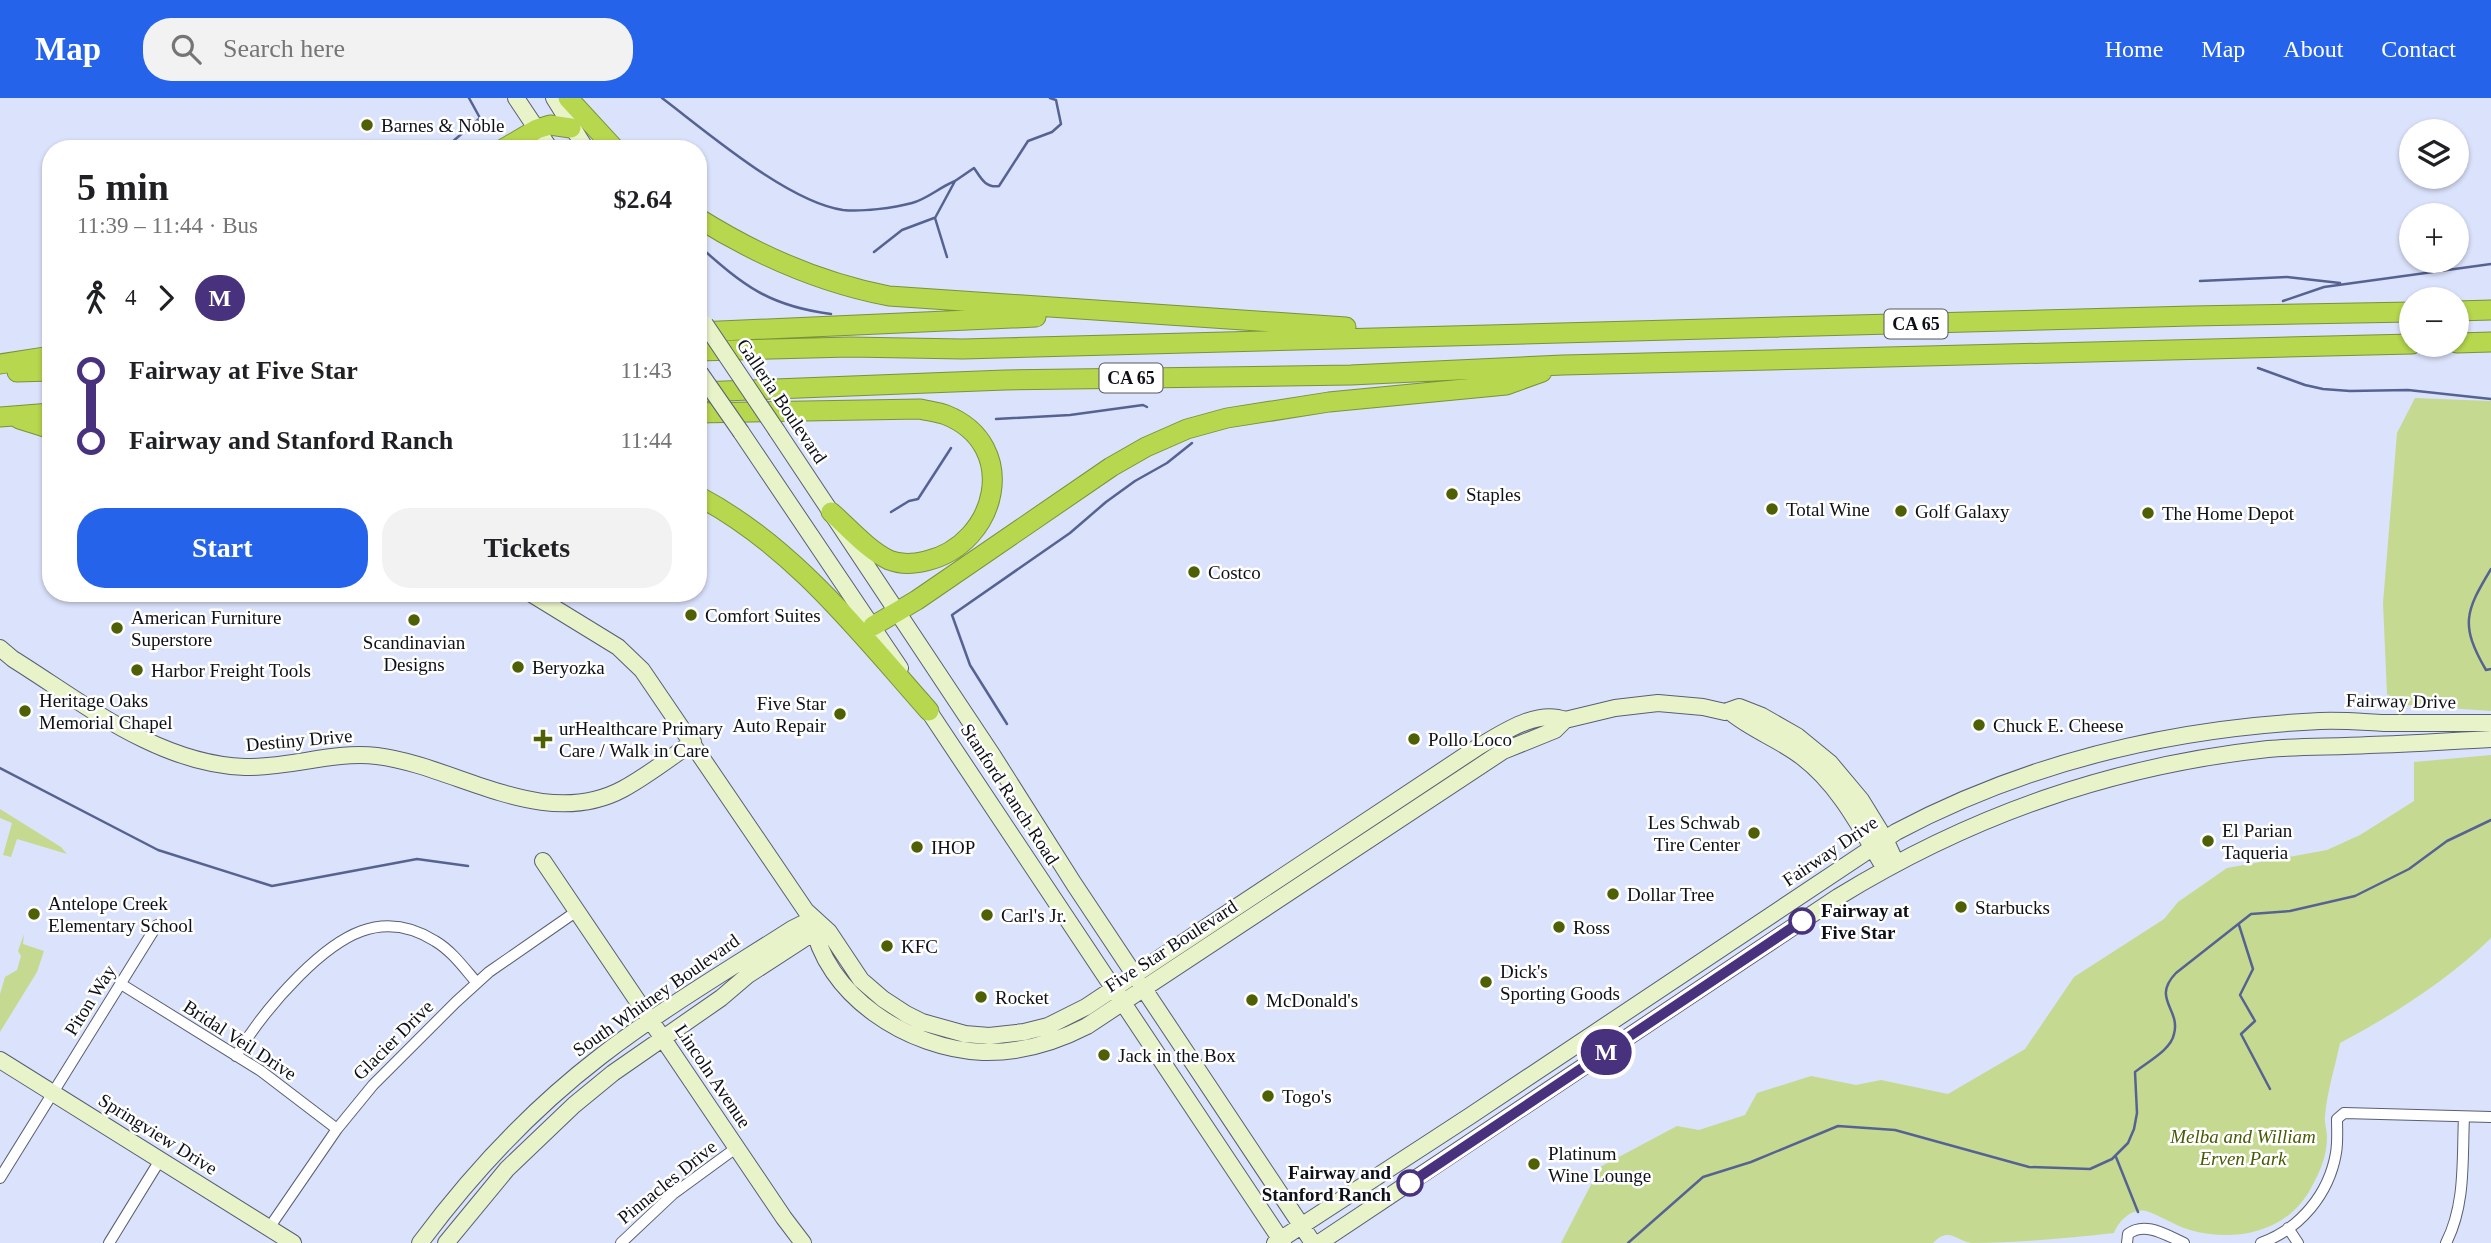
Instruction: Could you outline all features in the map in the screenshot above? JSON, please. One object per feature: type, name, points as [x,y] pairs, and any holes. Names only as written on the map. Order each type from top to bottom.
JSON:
[{"type":"highway","points":[[568,98],[607,140]]},
{"type":"highway","points":[[518,140],[550,125],[571,128]]},
{"type":"highway","points":[[707,223],[772,258],[836,284],[922,300],[1369,328],[1420,336]]},
{"type":"highway","points":[[2469,311],[2491,310]]},
{"type":"highway","name":"CA 65","points":[[707,351],[850,346],[1004,348],[2399,312]]},
{"type":"highway","points":[[707,332],[1156,314]]},
{"type":"highway","points":[[2469,343],[2491,342]]},
{"type":"highway","name":"CA 65","points":[[707,392],[991,381],[1352,375],[1563,365],[2399,344]]},
{"type":"highway","points":[[0,364],[42,357]]},
{"type":"highway","points":[[873,626],[954,575],[1111,467],[1146,447],[1187,429],[1227,418],[1329,402],[1506,385],[1563,365]]},
{"type":"highway","points":[[0,372],[42,371]]},
{"type":"highway","points":[[707,413],[920,409],[946,415],[970,429],[985,449],[992,474],[990,499],[982,521],[966,542],[939,558],[912,565],[887,559],[831,512]]},
{"type":"highway","points":[[4,416],[42,414]]},
{"type":"highway","points":[[4,416],[42,427]]},
{"type":"highway","points":[[707,502],[785,555],[840,611],[929,711]]},
{"type":"street","points":[[516,98],[544,140]]},
{"type":"street","points":[[554,98],[580,140]]},
{"type":"street","name":"Galleria Boulevard","points":[[707,326],[831,512]]},
{"type":"street","name":"Stanford Ranch Road","points":[[707,383],[873,626],[1280,1242]]},
{"type":"street","name":"Stanford Ranch Road","points":[[831,512],[1139,983],[1313,1243]]},
{"type":"street","name":"Five Star Boulevard","points":[[545,602],[630,657],[653,683],[816,926],[817,944],[837,975],[866,1006],[897,1028],[916,1037],[962,1050],[984,1052],[1027,1048],[1052,1042],[1087,1026],[1118,996]]},
{"type":"street","name":"Destiny Drive","points":[[0,648],[13,659],[152,744],[185,757],[224,765],[262,766],[335,755],[376,756],[415,764],[511,795],[558,804],[598,799],[622,789],[693,742]]},
{"type":"street","name":"Five Star Boulevard","points":[[816,926],[829,932],[861,980],[906,1014],[965,1034],[989,1036],[1024,1032],[1118,996],[1239,926],[1486,762],[1518,744],[1555,730],[1565,720],[1615,708],[1658,703],[1729,711],[1739,707],[1762,716],[1811,746],[1842,776],[1861,800],[1891,866]]},
{"type":"street","name":"Five Star Boulevard","points":[[1139,983],[1196,933],[1478,747],[1511,729],[1551,715],[1565,720]]},
{"type":"street","name":"Fairway Drive","points":[[1280,1242],[1879,844],[1942,809],[2016,778],[2091,754],[2164,738],[2244,727],[2321,721],[2491,723]]},
{"type":"street","name":"Fairway Drive","points":[[1320,1243],[1838,897],[1950,835],[2015,807],[2135,772],[2269,749],[2491,739]]},
{"type":"street","name":"Lincoln Avenue","points":[[543,861],[783,1218],[803,1243]]},
{"type":"street","name":"Glacier Drive","points":[[269,1228],[337,1129],[373,1085],[500,963],[578,911]]},
{"type":"street","points":[[1229,911],[1239,926]]},
{"type":"street","name":"Piton Way","points":[[0,1178],[157,925]]},
{"type":"street","points":[[236,1056],[259,1021],[292,983],[332,945],[363,929],[394,926],[423,934],[451,953],[477,983]]},
{"type":"street","name":"South Whitney Boulevard","points":[[420,1243],[468,1181],[521,1126],[600,1056],[792,929],[816,926]]},
{"type":"street","name":"South Whitney Boulevard","points":[[446,1243],[484,1195],[535,1141],[613,1073],[721,998],[816,926]]},
{"type":"street","name":"Bridal Veil Drive","points":[[121,984],[283,1087],[337,1129]]},
{"type":"street","points":[[866,1006],[873,1003],[906,1014]]},
{"type":"street","points":[[984,1052],[989,1045],[1009,1040],[1024,1032]]},
{"type":"street","name":"Springview Drive","points":[[0,1060],[293,1243]]},
{"type":"street","points":[[1544,1067],[1556,1085]]},
{"type":"street","points":[[2261,1243],[2302,1218],[2322,1191],[2336,1153],[2337,1119],[2340,1116],[2353,1112],[2491,1117]]},
{"type":"street","points":[[2446,1243],[2455,1224],[2461,1188],[2463,1116]]},
{"type":"street","name":"Pinnacles Drive","points":[[621,1243],[673,1194],[736,1148]]},
{"type":"street","points":[[109,1243],[160,1160]]},
{"type":"street","points":[[2127,1243],[2128,1234],[2135,1229],[2144,1228],[2184,1243]]},
{"type":"street","points":[[2288,1228],[2298,1243]]},
{"type":"green space","points":[[2415,398],[2491,401],[2491,711],[2406,705],[2387,694],[2383,603],[2397,433]]},
{"type":"green space","name":"Melba and William Erven Park","points":[[2491,755],[2491,938],[2419,996],[2340,1043],[2326,1107],[2327,1144],[2322,1164],[2301,1203],[2289,1215],[2274,1224],[2242,1234],[2207,1234],[2185,1228],[2146,1211],[2135,1211],[2126,1216],[2114,1233],[2025,1241],[1972,1243],[1948,1235],[1933,1243],[1561,1243],[1600,1167],[1677,1126],[1699,1130],[1745,1115],[1757,1093],[1811,1076],[1856,1085],[1881,1080],[1948,1094],[2025,1049],[2074,977],[2164,919],[2178,902],[2227,868],[2327,850],[2360,835],[2414,801],[2414,762]]},
{"type":"green space","points":[[0,809],[61,847],[67,854],[17,839],[11,857],[3,855],[12,823],[0,818]]},
{"type":"green space","points":[[24,934],[23,944],[44,951],[37,972],[0,1032],[0,994],[5,977],[17,970],[21,956],[18,951]]},
{"type":"waterway","points":[[454,140],[480,118],[469,98]]},
{"type":"waterway","points":[[662,98],[749,164],[798,194],[821,204],[843,210],[896,206],[918,201],[955,181]]},
{"type":"waterway","points":[[947,257],[935,218],[955,181],[974,168],[987,184],[999,186],[1028,141],[1052,132],[1061,124],[1056,100],[1050,98]]},
{"type":"waterway","points":[[874,252],[902,230],[934,218]]},
{"type":"waterway","points":[[707,253],[758,292],[791,306],[831,314]]},
{"type":"waterway","points":[[2283,301],[2324,287],[2491,264]]},
{"type":"waterway","points":[[2200,281],[2287,277],[2340,283]]},
{"type":"waterway","points":[[2258,368],[2323,389],[2408,390],[2491,399]]},
{"type":"waterway","points":[[996,419],[1070,415],[1143,405],[1147,407]]},
{"type":"waterway","points":[[1007,724],[970,665],[952,615],[1070,533],[1135,481],[1167,463],[1192,443]]},
{"type":"waterway","points":[[891,512],[909,501],[918,499],[951,448]]},
{"type":"waterway","points":[[2491,569],[2471,608],[2469,619],[2469,630],[2478,655],[2486,670],[2491,669]]},
{"type":"waterway","points":[[0,768],[158,850],[272,886],[417,859],[468,866]]},
{"type":"waterway","points":[[1628,1243],[1703,1177],[1751,1162],[1838,1126],[1895,1130],[2029,1167],[2090,1169],[2112,1159],[2128,1143],[2134,1129],[2137,1113],[2135,1072],[2164,1050],[2172,1040],[2175,1025],[2166,990],[2176,973],[2251,914],[2290,911],[2355,896],[2409,869],[2447,841],[2491,820]]},
{"type":"waterway","points":[[2239,925],[2253,969],[2240,995],[2255,1021],[2241,1034],[2270,1089]]},
{"type":"waterway","points":[[2116,1157],[2138,1212]]},
{"type":"bus line","name":"M","points":[[1410,1183],[1802,921]]},
{"type":"place","name":"Barnes & Noble","points":[[367,125]]},
{"type":"place","name":"Staples","points":[[1452,494]]},
{"type":"place","name":"Total Wine","points":[[1772,509]]},
{"type":"place","name":"Golf Galaxy","points":[[1901,511]]},
{"type":"place","name":"The Home Depot","points":[[2148,513]]},
{"type":"place","name":"Costco","points":[[1194,572]]},
{"type":"place","name":"Comfort Suites","points":[[691,615]]},
{"type":"place","name":"Scandinavian Designs","points":[[414,620]]},
{"type":"place","name":"American Furniture Superstore","points":[[117,628]]},
{"type":"place","name":"Beryozka","points":[[518,667]]},
{"type":"place","name":"Harbor Freight Tools","points":[[137,670]]},
{"type":"place","name":"Heritage Oaks Memorial Chapel","points":[[25,711]]},
{"type":"place","name":"Five Star Auto Repair","points":[[840,714]]},
{"type":"place","name":"Chuck E. Cheese","points":[[1979,725]]},
{"type":"place","name":"urHealthcare Primary Care / Walk in Care","points":[[543,739]]},
{"type":"place","name":"Pollo Loco","points":[[1414,739]]},
{"type":"place","name":"Les Schwab Tire Center","points":[[1754,833]]},
{"type":"place","name":"El Parian Taqueria","points":[[2208,841]]},
{"type":"place","name":"IHOP","points":[[917,847]]},
{"type":"place","name":"Dollar Tree","points":[[1613,894]]},
{"type":"place","name":"Starbucks","points":[[1961,907]]},
{"type":"place","name":"Antelope Creek Elementary School","points":[[34,914]]},
{"type":"place","name":"Carl's Jr.","points":[[987,915]]},
{"type":"place","name":"Fairway at Five Star","points":[[1802,921]]},
{"type":"place","name":"Ross","points":[[1559,927]]},
{"type":"place","name":"KFC","points":[[887,946]]},
{"type":"place","name":"Dick's Sporting Goods","points":[[1486,982]]},
{"type":"place","name":"Rocket","points":[[981,997]]},
{"type":"place","name":"McDonald's","points":[[1252,1000]]},
{"type":"place","name":"Jack in the Box","points":[[1104,1055]]},
{"type":"place","name":"Togo's","points":[[1268,1096]]},
{"type":"place","name":"Platinum Wine Lounge","points":[[1534,1164]]},
{"type":"place","name":"Fairway and Stanford Ranch","points":[[1410,1183]]}]
